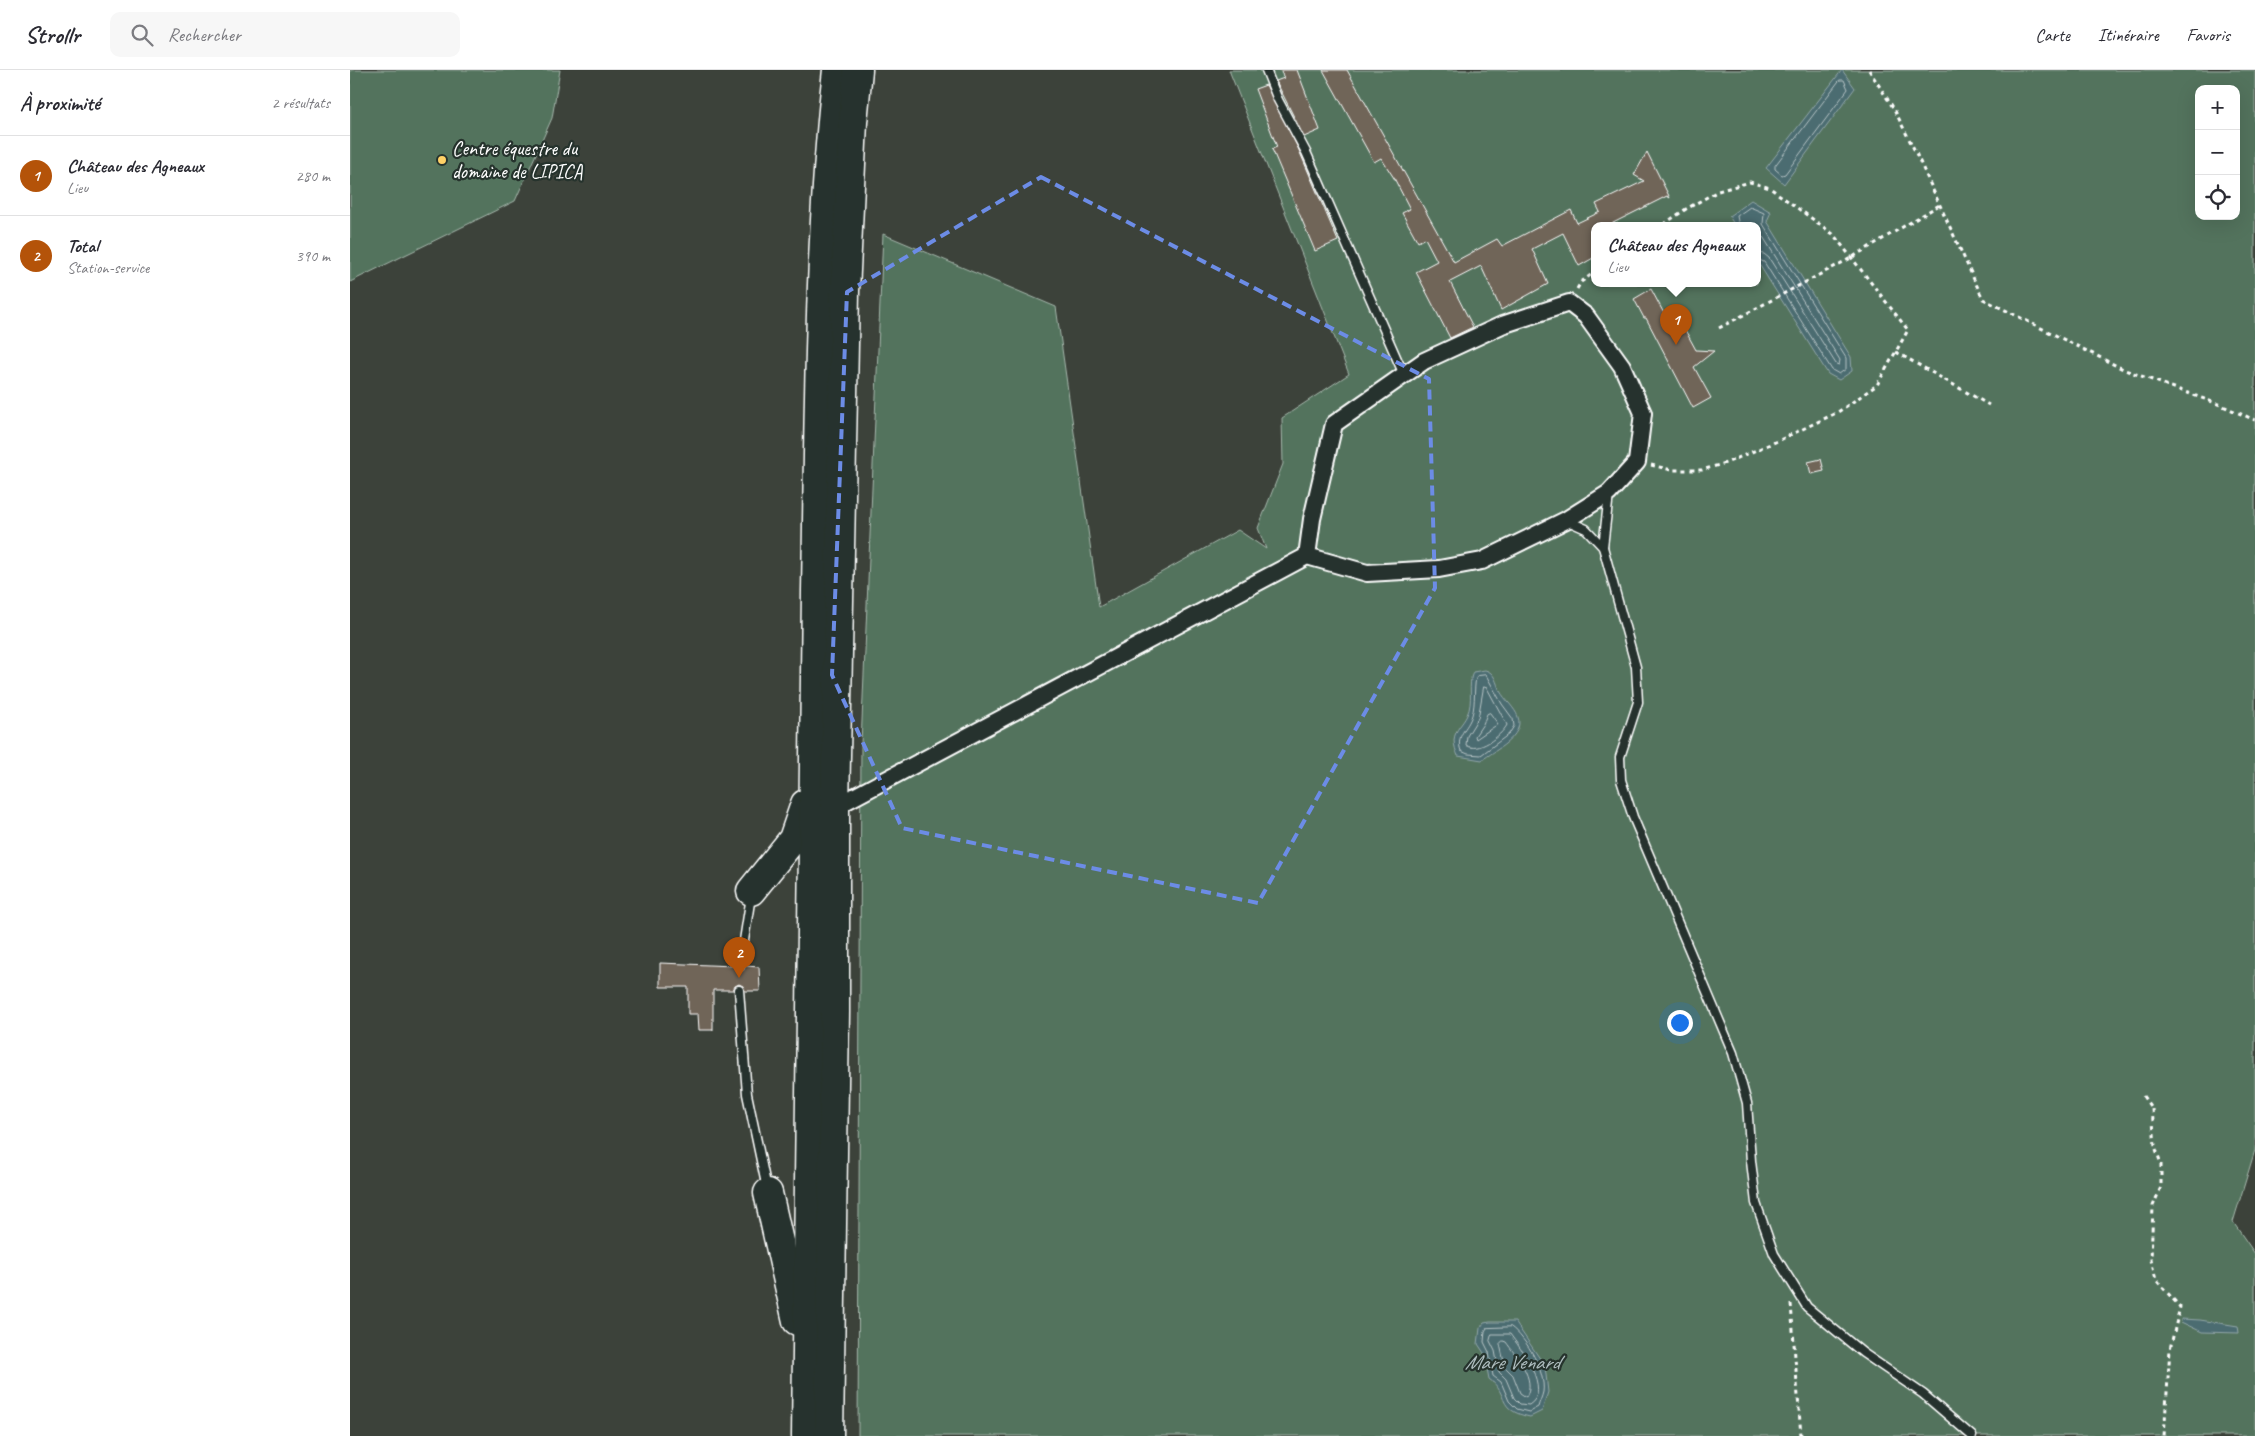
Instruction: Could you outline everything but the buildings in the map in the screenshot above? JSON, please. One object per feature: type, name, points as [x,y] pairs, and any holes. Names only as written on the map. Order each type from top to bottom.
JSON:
[{"type":"highway","points":[[806,1436],[813,781],[821,288],[830,128],[836,70]]},
{"type":"highway","points":[[829,1436],[835,1012],[835,807],[845,291],[853,122],[858,70]]},
{"type":"highway","points":[[751,891],[793,839],[813,781]]},
{"type":"highway","points":[[768,1194],[807,1362]]},
{"type":"street","points":[[835,807],[1307,556],[1367,573],[1439,569],[1482,561],[1566,520],[1609,493],[1637,462],[1643,413],[1622,366],[1586,316],[1568,303],[1502,325],[1424,361],[1334,424],[1312,519],[1307,556]]},
{"type":"lane","points":[[1266,70],[1278,100],[1306,152],[1404,375]]},
{"type":"lane","points":[[1609,493],[1603,547],[1636,667],[1638,702],[1620,757],[1621,780],[1633,817],[1733,1053],[1747,1103],[1750,1161],[1756,1203],[1774,1254],[1807,1307],[1863,1353],[1923,1394],[1972,1436]]},
{"type":"lane","points":[[1566,520],[1586,529],[1603,547]]},
{"type":"lane","points":[[740,966],[751,891]]},
{"type":"lane","points":[[739,990],[748,1094],[768,1194]]},
{"type":"path","points":[[1869,70],[1894,109],[1916,151],[1982,299],[2125,370],[2218,404],[2255,420]]},
{"type":"path","points":[[1637,462],[1672,470],[1702,470],[1734,460],[1838,412],[1877,385],[1908,330],[1833,234],[1770,188],[1750,182],[1718,192],[1686,209],[1667,222]]},
{"type":"path","points":[[1719,328],[1851,258],[1940,204]]},
{"type":"path","points":[[1568,303],[1581,282],[1591,275]]},
{"type":"path","points":[[1896,352],[1989,405]]},
{"type":"path","points":[[2143,1096],[2152,1108],[2156,1146],[2162,1164],[2161,1188],[2153,1206],[2151,1260],[2156,1280],[2180,1306],[2170,1349],[2164,1436]]},
{"type":"path","points":[[1790,1280],[1801,1436]]},
{"type":"highlighted area","points":[[1041,177],[1429,379],[1435,588],[1258,903],[902,828],[832,675],[847,292]]},
{"type":"green space","name":"Centre équestre du domaine de LIPICA","points":[[350,70],[560,70],[552,118],[515,201],[350,282]]},
{"type":"green space","points":[[1229,70],[2255,70],[2255,1150],[2233,1222],[2255,1254],[2255,1436],[858,1436],[861,744],[883,234],[1056,307],[1099,607],[1238,530],[1266,549],[1258,528],[1283,464],[1282,418],[1349,374]]},
{"type":"water","points":[[1842,70],[1855,88],[1784,184],[1766,168]]},
{"type":"water","points":[[1751,200],[1771,212],[1767,221],[1851,357],[1852,371],[1839,380],[1828,374],[1761,267],[1761,222],[1733,222],[1729,216]]},
{"type":"water","points":[[1485,670],[1493,675],[1504,698],[1517,714],[1519,724],[1513,737],[1482,760],[1458,756],[1454,740],[1469,710],[1471,677],[1473,672]]},
{"type":"water","points":[[2181,1319],[2238,1326],[2239,1333],[2202,1332],[2181,1322]]},
{"type":"water","name":"Mare Venard","points":[[1515,1322],[1545,1366],[1548,1392],[1542,1411],[1530,1417],[1519,1414],[1507,1406],[1499,1390],[1489,1379],[1484,1353],[1478,1344],[1480,1328],[1484,1323]]},
{"type":"place","name":"Centre équestre du domaine de LIPICA","points":[[442,160]]},
{"type":"place","name":"Château des Agneaux","points":[[1676,345]]},
{"type":"place","name":"Total","points":[[739,978]]}]
